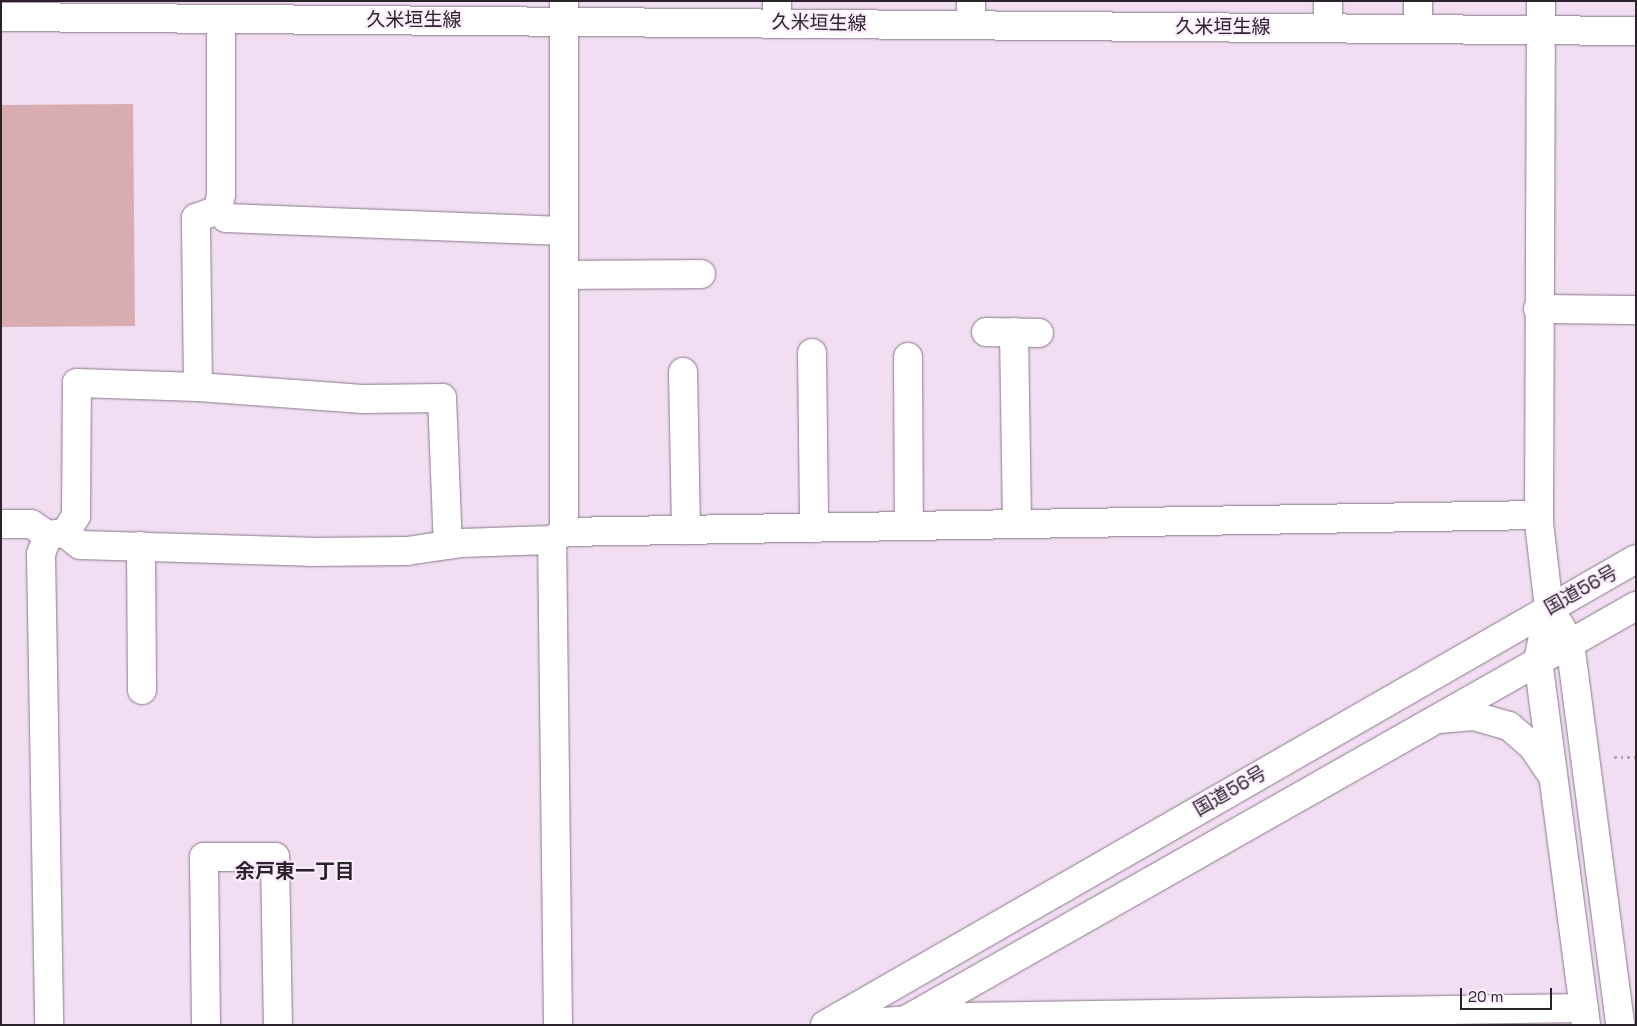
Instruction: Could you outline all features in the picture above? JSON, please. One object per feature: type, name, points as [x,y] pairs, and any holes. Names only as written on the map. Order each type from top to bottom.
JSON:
[{"type":"main road","points":[[1328,1],[1328,28]]},
{"type":"main road","points":[[1418,1],[1418,29]]},
{"type":"main road","points":[[834,1025],[902,1022],[1585,1016],[1538,660],[1549,608],[1539,515],[1538,309],[1541,1]]},
{"type":"main road","name":"久米垣生線","points":[[1,17],[55,10],[221,19],[263,10],[971,13],[1328,28],[1636,32]]},
{"type":"main road","points":[[558,1025],[558,536],[564,275],[564,11]]},
{"type":"main road","points":[[218,210],[221,194],[221,19]]},
{"type":"main road","points":[[218,210],[226,218],[564,231]]},
{"type":"main road","points":[[198,387],[196,218],[218,210]]},
{"type":"main road","points":[[564,275],[700,274]]},
{"type":"main road","points":[[1538,309],[1636,310]]},
{"type":"main road","points":[[986,332],[1027,332],[1017,524]]},
{"type":"main road","points":[[812,353],[814,528]]},
{"type":"main road","points":[[908,357],[909,526]]},
{"type":"main road","points":[[683,372],[686,530]]},
{"type":"main road","points":[[49,1025],[41,554],[57,534],[76,516],[77,383],[198,387],[363,399],[442,398],[448,545]]},
{"type":"main road","points":[[1,524],[31,524],[80,545],[319,552],[407,550],[558,536],[686,530],[1539,515]]},
{"type":"main road","points":[[140,546],[142,690]]},
{"type":"main road","name":"国道56号","points":[[825,1025],[1636,559]]},
{"type":"main road","name":"国道56号","points":[[902,1022],[1636,606]]},
{"type":"main road","points":[[1549,608],[1570,643],[1620,1025]]},
{"type":"main road","points":[[1439,719],[1474,716],[1509,726],[1533,747],[1553,778]]},
{"type":"main road","points":[[206,1025],[204,857],[274,857],[278,1025]]},
{"type":"shaded area","points":[[133,104],[135,326],[1,327],[1,105]]},
{"type":"district","name":"余戸東一丁目","points":[[295,871]]}]
